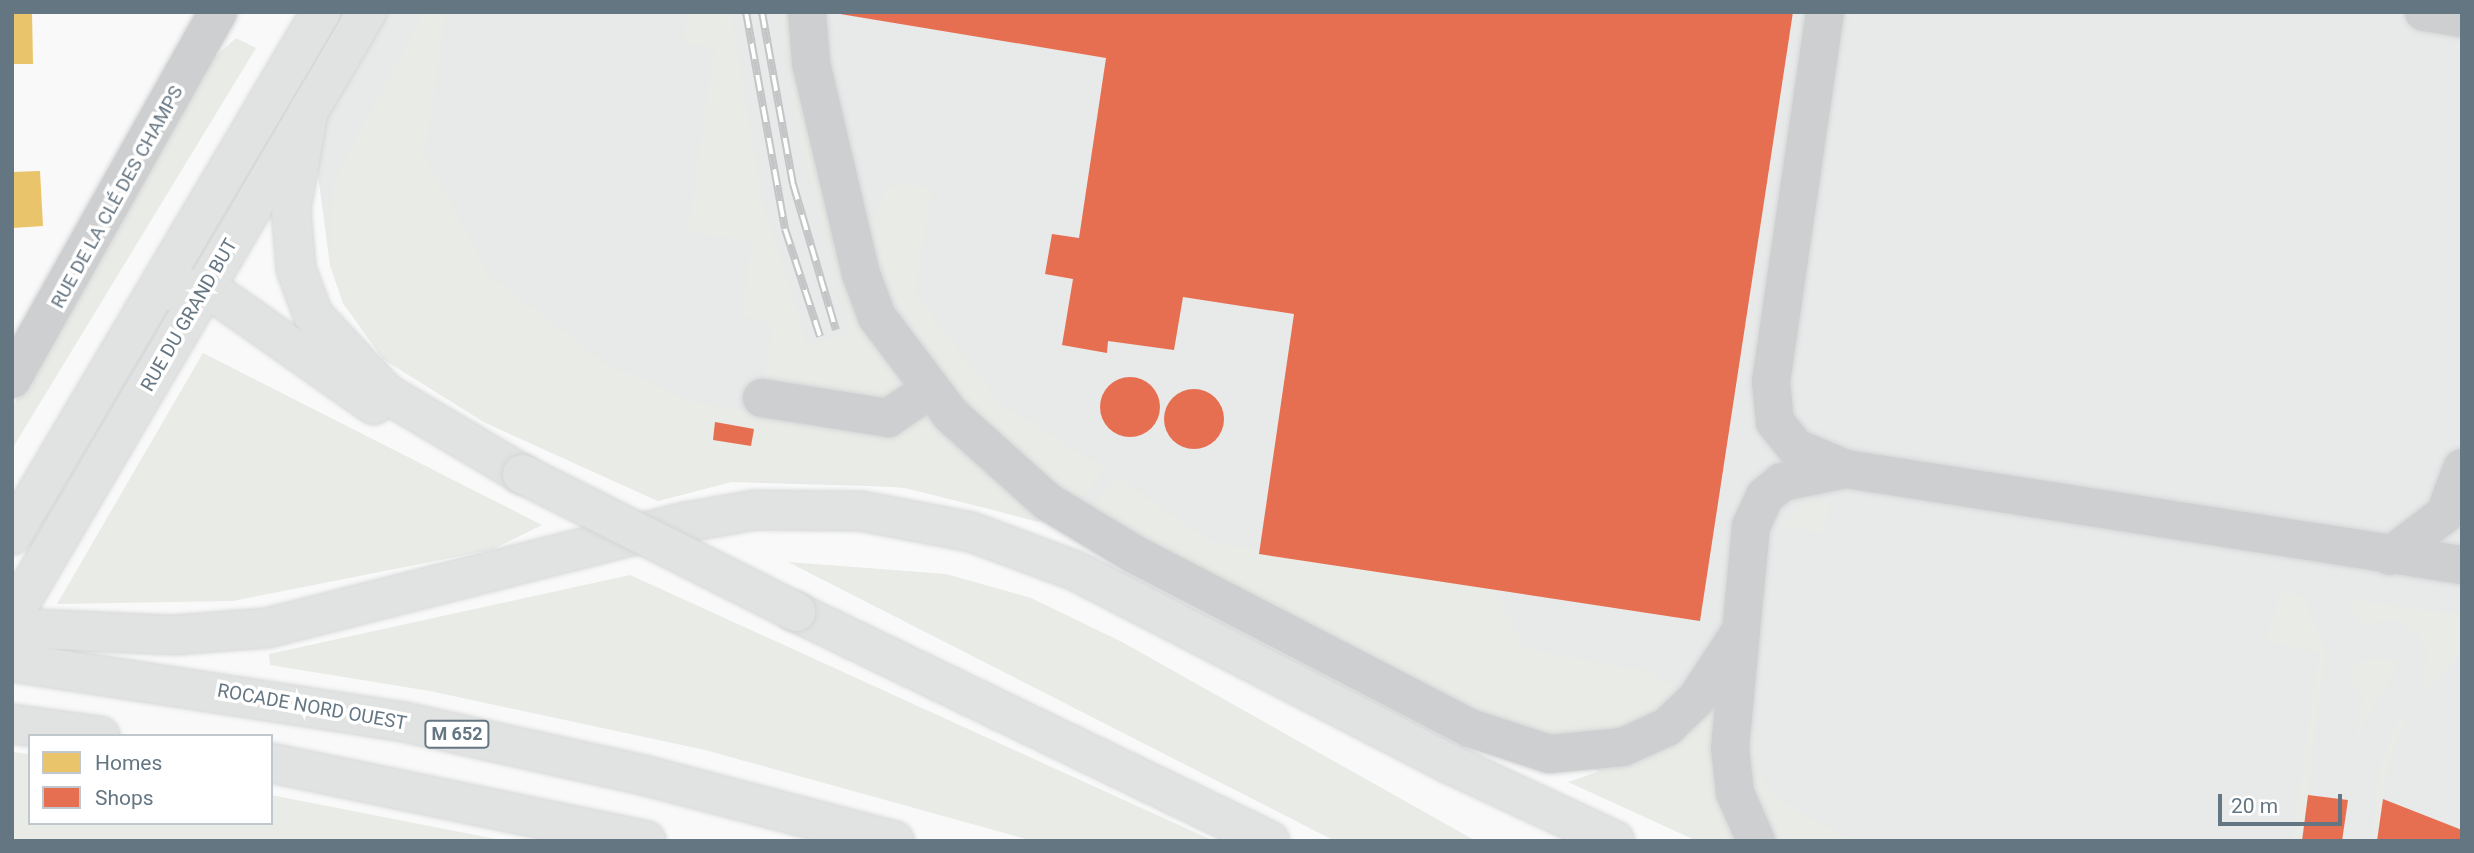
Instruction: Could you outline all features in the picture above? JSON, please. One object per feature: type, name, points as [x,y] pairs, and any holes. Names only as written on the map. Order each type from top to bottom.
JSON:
[{"type":"main road","name":"RUE DU GRAND BUT","points":[[13,619],[367,12]]},
{"type":"main road","name":"RUE DU GRAND BUT","points":[[12,535],[156,292],[313,15]]},
{"type":"main road","points":[[309,109],[292,209],[296,269],[313,315],[387,394],[522,474]]},
{"type":"main road","points":[[156,292],[205,286],[368,402],[522,474],[796,612],[1270,841]]},
{"type":"main road","points":[[13,619],[175,635],[267,628],[649,530],[755,510],[861,511],[971,532],[1076,571],[1448,763],[1615,841]]},
{"type":"main road","name":"ROCADE NORD OUEST","points":[[12,662],[404,722],[643,775],[894,841]]},
{"type":"main road","points":[[12,724],[85,734]]},
{"type":"main road","points":[[273,763],[646,841]]},
{"type":"street","name":"RUE DE LA CLÉ DES CHAMPS","points":[[12,379],[218,12]]},
{"type":"street","points":[[807,12],[811,63],[864,284],[892,342],[930,390],[1016,478],[1091,530],[1469,728],[1524,749],[1595,752],[1646,739],[1697,698],[1738,635]]},
{"type":"street","points":[[1825,12],[1772,404],[1780,429],[1796,448],[1846,469],[2390,556],[2462,565]]},
{"type":"street","points":[[2424,12],[2462,18]]},
{"type":"street","points":[[762,398],[888,418],[930,390]]},
{"type":"street","points":[[2390,556],[2445,514],[2462,468]]},
{"type":"street","points":[[1756,841],[1741,814],[1731,772],[1738,635],[1756,508],[1782,482],[1846,469]]},
{"type":"shaded area","points":[[302,12],[2462,12],[2462,841],[1739,841],[1150,549],[901,487],[731,482],[658,501],[484,422],[383,359],[343,303],[330,265],[309,109],[316,21]]},
{"type":"shaded area","points":[[424,12],[446,12],[425,155],[489,275],[605,363],[696,403],[825,424],[917,414],[1038,522],[916,489],[819,481],[730,482],[658,501],[484,422],[383,359],[343,303],[330,265],[333,182]]},
{"type":"shaded area","points":[[687,12],[731,12],[762,198],[808,346],[851,332],[800,139],[779,12],[792,12],[833,229],[861,330],[897,372],[896,391],[884,399],[765,382],[772,324],[742,317],[751,242],[688,231],[714,48],[683,44]]},
{"type":"shaded area","points":[[236,38],[256,48],[12,449],[12,407],[209,62]]},
{"type":"shaded area","points":[[899,182],[933,188],[915,293],[1001,404],[1105,468],[1079,502],[1018,455],[963,399],[892,295],[871,224],[883,194]]},
{"type":"shaded area","points":[[203,353],[542,525],[491,550],[233,601],[57,604]]},
{"type":"shaded area","points":[[1117,477],[1212,542],[1495,590],[1524,648],[1654,673],[1672,687],[1671,706],[1656,721],[1566,742],[1475,715],[1090,509]]},
{"type":"shaded area","points":[[1829,501],[1824,534],[1780,526],[1806,502]]},
{"type":"shaded area","points":[[788,562],[946,574],[1031,598],[1122,642],[1476,841],[1335,841]]},
{"type":"shaded area","points":[[630,575],[1214,841],[1033,841],[705,750],[430,691],[270,665],[269,654]]},
{"type":"shaded area","points":[[2283,589],[2304,598],[2326,651],[2302,841],[2292,841],[2319,652],[2264,641]]},
{"type":"shaded area","points":[[2353,600],[2462,615],[2462,652],[2424,690],[2426,645],[2419,635],[2395,620],[2363,625],[2351,610]]},
{"type":"shaded area","points":[[2374,657],[2394,661],[2396,670],[2363,723],[2355,753],[2362,696],[2348,684],[2353,665]]},
{"type":"shaded area","points":[[1724,685],[1738,841],[1697,841],[1568,782],[1647,755]]},
{"type":"shaded area","points":[[1749,692],[1760,776],[1778,799],[1851,841],[1780,841],[1748,766]]},
{"type":"shaded area","points":[[2400,719],[2406,722],[2389,759],[2377,841],[2370,841],[2382,757]]},
{"type":"shaded area","points":[[12,752],[28,754],[28,825],[273,825],[273,795],[506,841],[17,841],[12,839]]},
{"type":"building: Homes","points":[[12,12],[32,12],[33,64],[12,64]]},
{"type":"building: Homes","points":[[40,171],[43,226],[12,228],[12,172]]},
{"type":"building: Shops","points":[[828,12],[1793,12],[1700,621],[1259,554],[1294,314],[1183,297],[1174,350],[1108,341],[1107,353],[1062,345],[1073,279],[1045,274],[1052,234],[1079,238],[1106,58]]},
{"type":"building: Shops","points":[[1124,377],[1136,377],[1155,390],[1160,407],[1158,419],[1147,432],[1136,437],[1124,437],[1105,424],[1100,413],[1100,401],[1113,382]]},
{"type":"building: Shops","points":[[1194,389],[1211,394],[1219,402],[1224,419],[1219,436],[1211,444],[1194,449],[1177,444],[1169,436],[1164,419],[1169,402],[1177,394]]},
{"type":"building: Shops","points":[[715,422],[754,429],[751,446],[713,440]]},
{"type":"building: Shops","points":[[2308,795],[2348,800],[2342,841],[2302,841]]},
{"type":"building: Shops","points":[[2383,799],[2462,830],[2462,841],[2377,841]]},
{"type":"railway","points":[[746,12],[785,229],[820,336]]},
{"type":"railway","points":[[762,12],[793,184],[836,330]]}]
